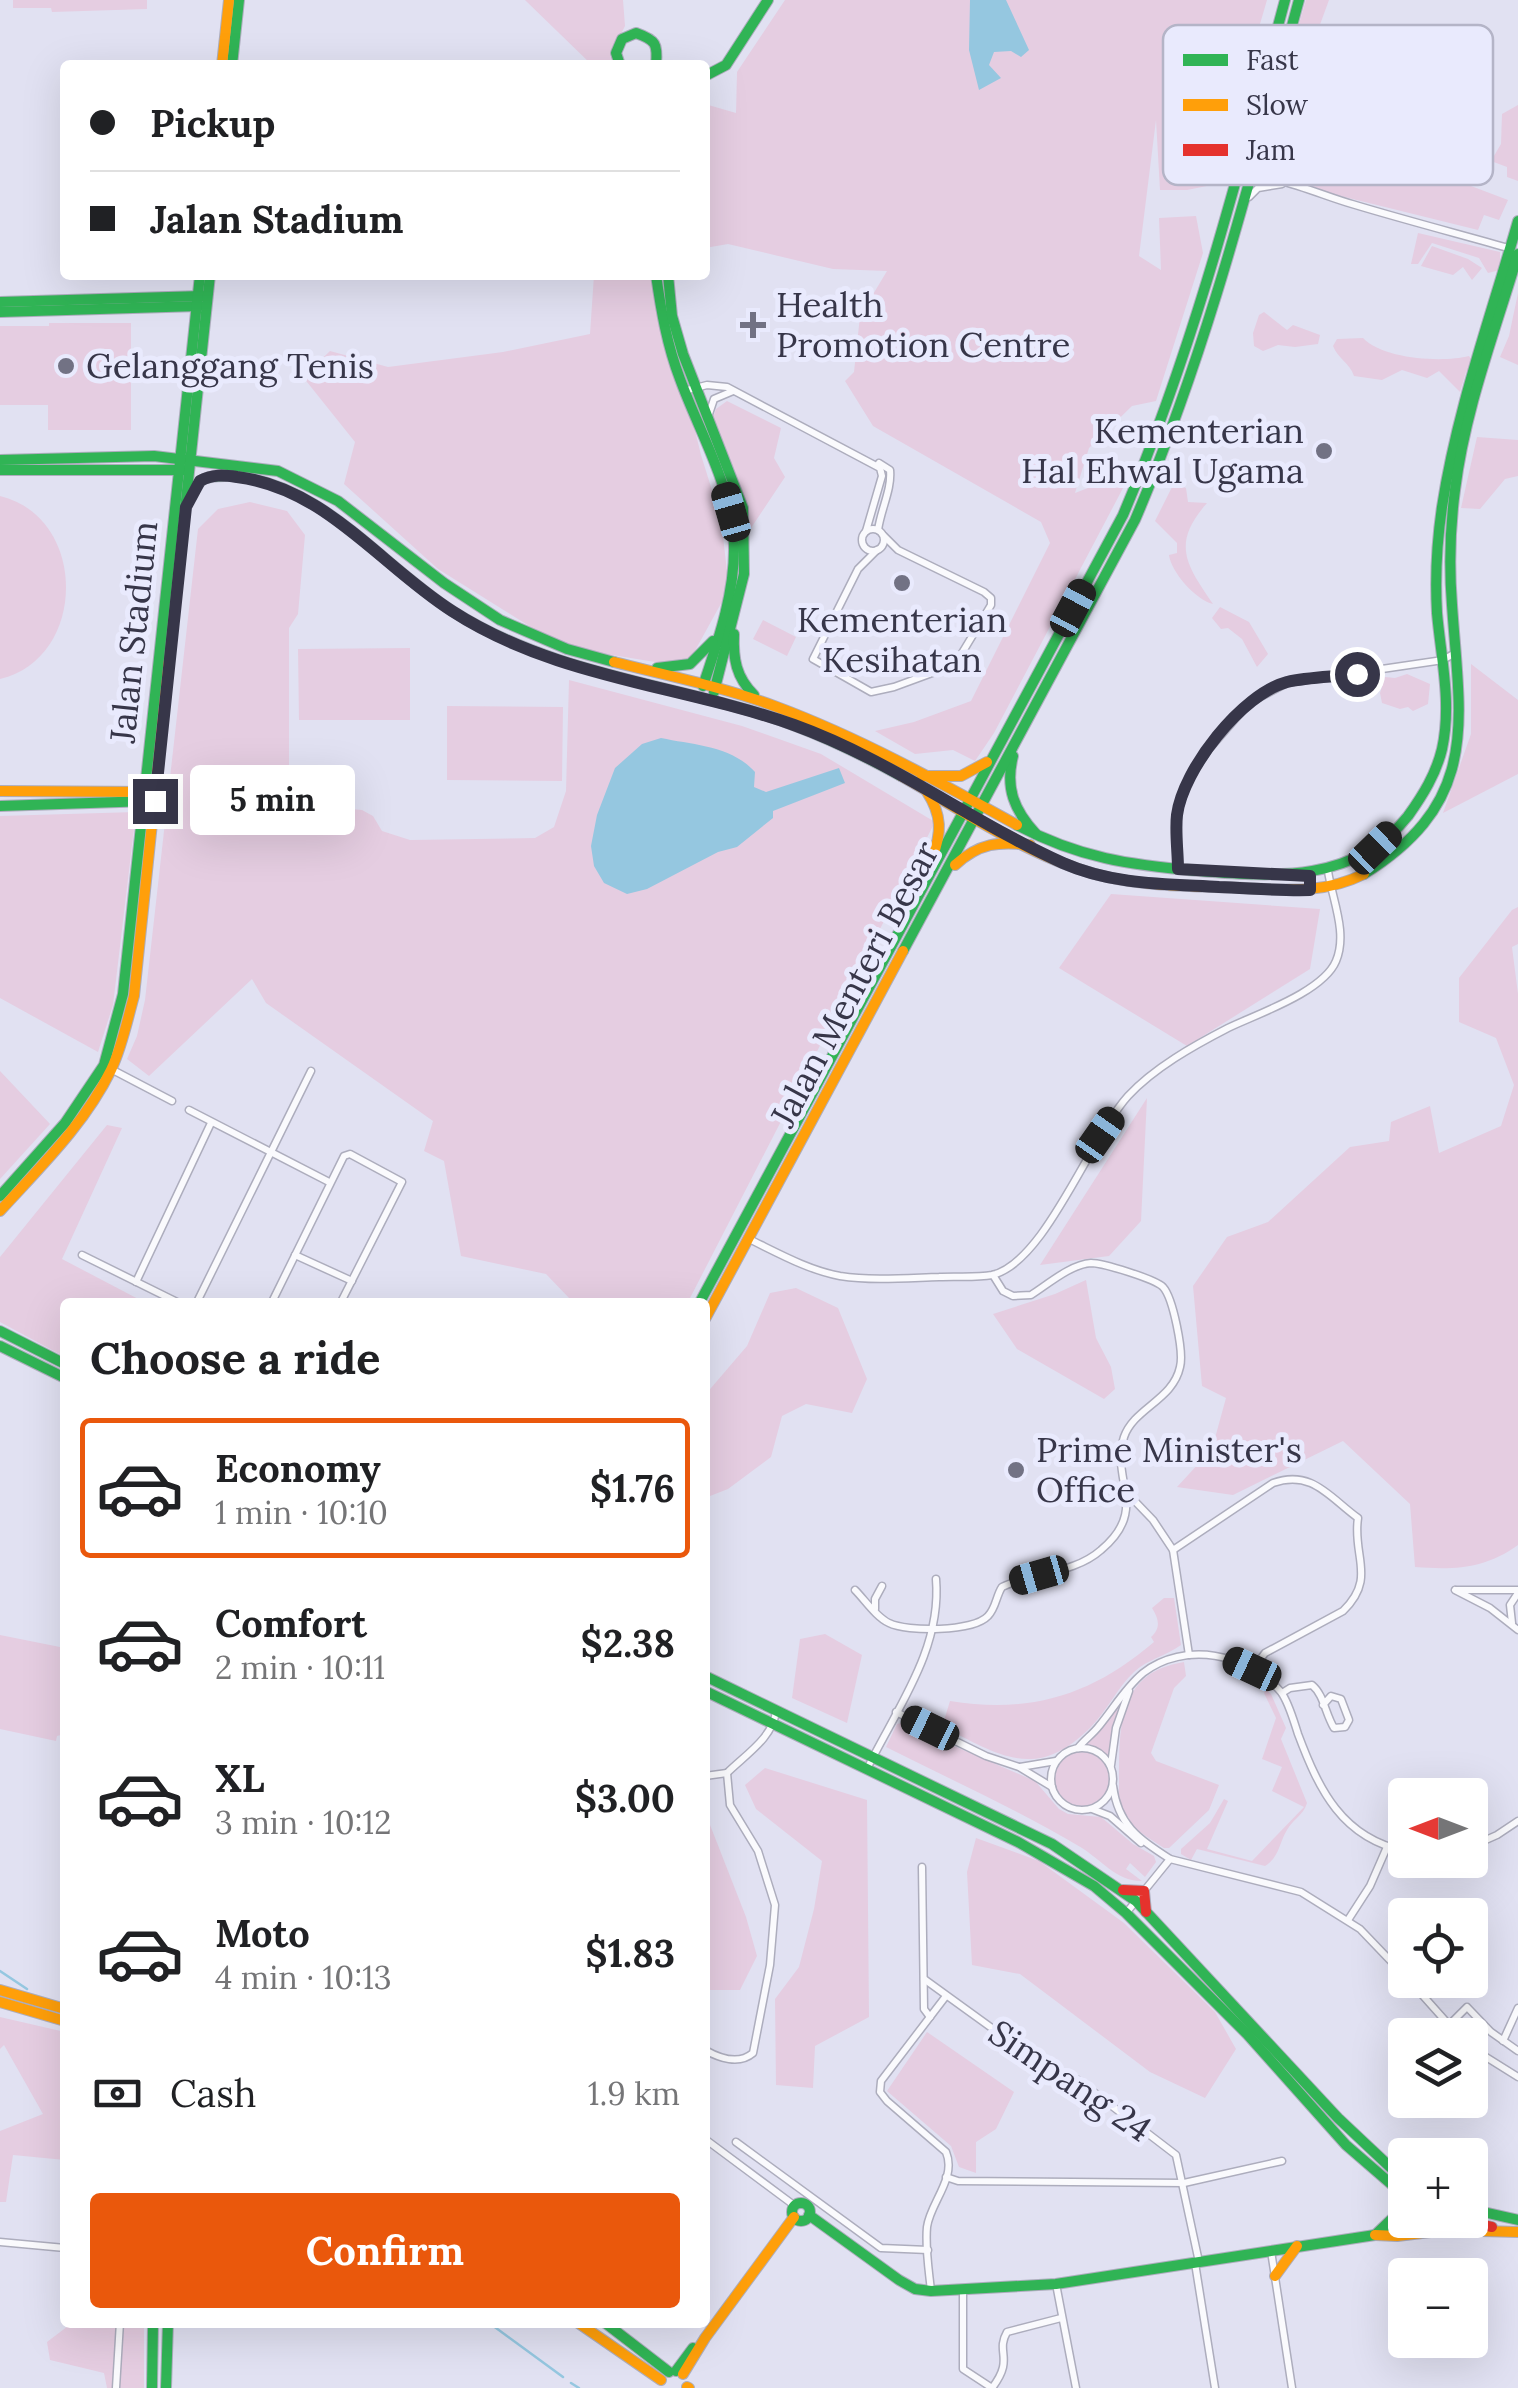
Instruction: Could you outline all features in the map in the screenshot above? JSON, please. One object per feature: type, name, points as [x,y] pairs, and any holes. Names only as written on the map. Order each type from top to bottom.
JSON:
[{"type":"main road","points":[[223,60],[229,0]]},
{"type":"main road","points":[[233,60],[239,0]]},
{"type":"main road","points":[[710,74],[726,66],[768,0]]},
{"type":"main road","name":"Jalan Menteri Besar","points":[[1280,25],[1286,0]]},
{"type":"main road","name":"Jalan Menteri Besar","points":[[1291,25],[1299,0]]},
{"type":"main road","points":[[618,60],[616,53],[622,39],[636,33],[653,39],[660,60]]},
{"type":"main road","name":"Jalan Menteri Besar","points":[[702,1298],[1123,516],[1156,442],[1241,185]]},
{"type":"main road","name":"Jalan Menteri Besar","points":[[710,1310],[1135,520],[1169,446],[1211,320],[1240,214],[1243,185]]},
{"type":"main road","points":[[186,507],[200,481],[223,475],[262,480],[305,497],[453,612],[488,630],[552,659],[608,676],[761,701],[833,728],[1034,840],[1064,863],[1128,881],[1330,888],[1368,872],[1412,834],[1440,798],[1458,754],[1463,698],[1450,564],[1456,481],[1516,251],[1518,221]]},
{"type":"main road","points":[[946,874],[980,844],[1034,840],[1102,860],[1178,869],[1310,876],[1358,859],[1375,848],[1422,796],[1440,758],[1446,734],[1448,708],[1436,569],[1439,514],[1457,437],[1516,251]]},
{"type":"main road","name":"Jalan Stadium","points":[[150,796],[202,301],[200,280]]},
{"type":"main road","name":"Jalan Stadium","points":[[202,301],[208,280]]},
{"type":"main road","points":[[657,280],[661,320],[720,471],[731,512],[732,577],[708,692]]},
{"type":"main road","points":[[668,280],[672,316],[690,389],[709,418],[743,508],[746,543],[734,633],[734,667],[740,682],[761,701]]},
{"type":"main road","points":[[0,302],[202,301]]},
{"type":"main road","points":[[0,312],[202,301]]},
{"type":"main road","points":[[0,460],[185,458],[244,463],[310,484],[348,507],[437,579],[500,621],[552,643],[708,692],[798,726],[927,792],[967,805]]},
{"type":"main road","points":[[0,470],[184,470]]},
{"type":"main road","name":"Jalan Stadium","points":[[0,1210],[73,1130],[107,1067],[123,994],[150,796],[186,507],[184,470]]},
{"type":"main road","points":[[708,692],[740,588]]},
{"type":"main road","points":[[630,668],[686,667],[704,654],[718,633]]},
{"type":"main road","points":[[1022,731],[1010,766],[1008,788],[1018,816],[1034,840]]},
{"type":"main road","points":[[922,776],[961,776],[980,768],[994,756]]},
{"type":"main road","points":[[0,791],[150,796]]},
{"type":"main road","points":[[920,892],[942,834],[940,809],[927,792]]},
{"type":"main road","points":[[0,806],[150,796]]},
{"type":"main road","points":[[1310,876],[1310,890]]},
{"type":"main road","name":"Jalan Stadium","points":[[0,1196],[65,1123],[107,1067]]},
{"type":"main road","points":[[0,1331],[60,1361]]},
{"type":"main road","points":[[0,1346],[60,1376]]},
{"type":"main road","points":[[710,1678],[1052,1844],[1118,1888],[1146,1912],[1338,2118],[1388,2165]]},
{"type":"main road","points":[[710,1693],[1052,1860],[1094,1886],[1246,2034],[1346,2146],[1388,2184]]},
{"type":"main road","points":[[873,1757],[878,1767],[942,1798],[952,1810]]},
{"type":"main road","points":[[1118,1888],[1144,1891],[1146,1912]]},
{"type":"main road","points":[[0,1990],[60,2008]]},
{"type":"main road","points":[[0,2002],[60,2020]]},
{"type":"main road","points":[[667,2380],[705,2338],[795,2211],[806,2204],[809,2215],[899,2280],[931,2292],[1056,2284],[1388,2230]]},
{"type":"main road","points":[[1488,2213],[1518,2220]]},
{"type":"main road","points":[[1375,2234],[1388,2225]]},
{"type":"main road","points":[[1488,2225],[1518,2231]]},
{"type":"main road","points":[[1375,2234],[1518,2231]]},
{"type":"main road","points":[[1276,2276],[1297,2246]]},
{"type":"main road","points":[[152,2388],[153,2328]]},
{"type":"main road","points":[[166,2388],[168,2328]]},
{"type":"main road","points":[[586,2328],[667,2380],[688,2388]]},
{"type":"main road","points":[[611,2328],[667,2380]]},
{"type":"street","points":[[1240,214],[1258,188],[1278,185]]},
{"type":"street","points":[[1287,185],[1516,251]]},
{"type":"street","points":[[690,389],[717,384],[735,391],[890,470],[892,481],[881,509],[881,533],[878,549],[858,569],[814,653],[816,662],[871,692],[943,670],[964,654],[992,605],[984,592],[898,550],[881,533],[866,531]]},
{"type":"street","points":[[709,418],[714,400],[735,391]]},
{"type":"street","points":[[858,569],[882,476],[880,468],[868,460]]},
{"type":"street","points":[[862,543],[868,550],[898,550]]},
{"type":"street","points":[[1178,869],[1177,814],[1188,780],[1249,703],[1287,682],[1443,660],[1456,652]]},
{"type":"street","points":[[749,1239],[840,1276],[917,1278],[993,1274],[1018,1263],[1038,1239],[1100,1135],[1146,1077],[1224,1030],[1314,984],[1336,962],[1340,938],[1328,871]]},
{"type":"street","points":[[107,1067],[172,1101]]},
{"type":"street","points":[[198,1298],[311,1071]]},
{"type":"street","points":[[189,1110],[329,1182]]},
{"type":"street","points":[[136,1282],[211,1123]]},
{"type":"street","points":[[274,1298],[329,1182],[347,1154],[402,1182],[343,1298]]},
{"type":"street","points":[[295,1254],[352,1281]]},
{"type":"street","points":[[82,1255],[169,1298]]},
{"type":"street","points":[[854,1590],[893,1625],[934,1630],[981,1621],[989,1615],[1002,1588],[1085,1561],[1102,1550],[1125,1516],[1128,1494],[1120,1454],[1127,1430],[1165,1395],[1180,1370],[1180,1342],[1167,1294],[1151,1280],[1097,1264],[1078,1266],[1022,1296],[1003,1291],[993,1274]]},
{"type":"street","points":[[1173,1550],[1274,1483],[1291,1478],[1314,1483],[1358,1518],[1357,1547],[1363,1576],[1352,1602],[1265,1654],[1252,1669]]},
{"type":"street","points":[[1128,1494],[1173,1550],[1189,1655]]},
{"type":"street","points":[[867,1769],[911,1687],[934,1630],[936,1579]]},
{"type":"street","points":[[875,1610],[875,1598],[882,1586]]},
{"type":"street","points":[[1455,1590],[1518,1592],[1510,1605],[1515,1627],[1455,1590]]},
{"type":"street","points":[[1019,1767],[1056,1761],[1078,1748],[1134,1681],[1158,1664],[1189,1655],[1217,1656],[1252,1669],[1282,1693],[1331,1808],[1357,1832],[1387,1847],[1370,1886],[1348,1920]]},
{"type":"street","points":[[1134,1681],[1120,1713],[1111,1766],[1113,1786],[1118,1814],[1160,1852]]},
{"type":"street","points":[[1282,1693],[1312,1685],[1321,1692],[1323,1705],[1334,1728],[1346,1728],[1349,1720],[1341,1699],[1331,1696],[1323,1705]]},
{"type":"street","points":[[710,1775],[727,1773],[774,1725],[776,1711]]},
{"type":"street","points":[[896,1712],[986,1756],[1019,1767],[1052,1786]]},
{"type":"street","points":[[1078,1748],[1098,1752],[1111,1766]]},
{"type":"street","points":[[1056,1761],[1052,1786],[1056,1796],[1072,1809],[1092,1809],[1110,1816],[1139,1842],[1170,1858],[1300,1892],[1348,1920],[1388,1959]]},
{"type":"street","points":[[710,2052],[742,2060],[753,2054],[773,1942],[775,1905],[758,1851],[730,1805],[727,1773]]},
{"type":"street","points":[[1092,1809],[1109,1796],[1113,1786]]},
{"type":"street","points":[[1488,1839],[1518,1821]]},
{"type":"street","points":[[1126,1913],[1170,1858]]},
{"type":"street","points":[[922,1867],[924,2008],[930,2018]]},
{"type":"street","name":"Simpang 24","points":[[924,1980],[1036,2060],[1078,2080],[1176,2155],[1184,2183],[1215,2388]]},
{"type":"street","points":[[931,2292],[927,2225],[949,2159],[880,2092],[881,2081],[946,1996]]},
{"type":"street","points":[[1425,1998],[1443,2018]]},
{"type":"street","points":[[1456,2018],[1468,2007],[1479,2018]]},
{"type":"street","points":[[1502,2041],[1518,2008]]},
{"type":"street","points":[[1488,2027],[1518,2051]]},
{"type":"street","points":[[1488,2058],[1518,2077]]},
{"type":"street","points":[[736,2142],[882,2248],[928,2250]]},
{"type":"street","points":[[710,2143],[795,2211]]},
{"type":"street","points":[[946,2177],[958,2181],[1184,2183],[1282,2161]]},
{"type":"street","points":[[0,2242],[60,2248]]},
{"type":"street","points":[[1271,2250],[1292,2388]]},
{"type":"street","points":[[1056,2284],[1076,2388]]},
{"type":"street","points":[[964,2292],[964,2369],[992,2388],[1006,2366],[1002,2340],[1007,2332],[1061,2318]]},
{"type":"street","points":[[116,2388],[120,2328]]},
{"type":"shaded area","points":[[13,0],[147,0],[147,9],[52,12],[51,8],[13,8]]},
{"type":"shaded area","points":[[525,0],[623,0],[625,26],[610,56],[613,60],[587,60]]},
{"type":"shaded area","points":[[785,0],[1267,0],[1260,25],[1163,25],[1163,185],[1212,185],[1160,190],[1156,120],[1139,256],[1161,270],[1159,218],[1196,216],[1203,253],[1156,401],[1132,406],[1089,448],[1075,493],[1132,471],[994,733],[975,761],[953,750],[915,754],[875,731],[914,722],[971,701],[1050,543],[1041,522],[873,426],[845,381],[854,372],[860,316],[887,271],[833,269],[728,244],[710,247],[710,105],[736,113],[737,72]]},
{"type":"shaded area","points":[[1306,0],[1329,0],[1320,25],[1299,25]]},
{"type":"shaded area","points":[[1518,105],[1518,181],[1507,177],[1507,167],[1493,162],[1501,144],[1502,114]]},
{"type":"shaded area","points":[[1296,185],[1468,185],[1508,200],[1499,220],[1484,215],[1478,230]]},
{"type":"shaded area","points":[[1418,233],[1500,252],[1500,270],[1488,273],[1479,258],[1432,243],[1418,264],[1411,264]]},
{"type":"shaded area","points":[[1432,246],[1482,268],[1472,280],[1463,267],[1453,275],[1421,266]]},
{"type":"shaded area","points":[[594,280],[658,280],[701,455],[721,519],[729,589],[686,667],[563,647],[438,569],[344,484],[355,442],[303,377],[330,351],[388,367],[503,352],[590,334]]},
{"type":"shaded area","points":[[1518,293],[1518,365],[1500,357]]},
{"type":"shaded area","points":[[1264,312],[1287,330],[1293,325],[1320,335],[1318,344],[1278,345],[1263,351],[1254,346],[1253,333],[1259,315]]},
{"type":"shaded area","name":"Gelanggang Tenis","points":[[131,323],[131,430],[48,430],[48,405],[0,405],[0,326]]},
{"type":"shaded area","points":[[1363,338],[1398,355],[1429,359],[1469,356],[1474,364],[1466,372],[1460,392],[1439,371],[1427,378],[1402,370],[1382,380],[1354,376],[1333,346],[1337,339]]},
{"type":"shaded area","points":[[727,401],[781,428],[774,458],[785,477],[751,528],[739,517],[709,430],[716,409]]},
{"type":"shaded area","points":[[1477,437],[1518,440],[1518,476],[1505,479],[1480,509],[1461,508]]},
{"type":"shaded area","points":[[1174,483],[1186,488],[1188,502],[1207,503],[1189,530],[1186,554],[1213,604],[1199,597],[1179,577],[1169,555],[1177,553],[1177,543],[1155,521]]},
{"type":"shaded area","points":[[0,496],[29,509],[50,530],[62,558],[66,588],[62,617],[50,644],[29,666],[0,679]]},
{"type":"shaded area","points":[[250,502],[287,511],[305,535],[298,614],[289,628],[289,803],[362,810],[373,816],[382,831],[410,840],[535,838],[554,827],[566,791],[569,680],[742,726],[821,754],[935,822],[690,1298],[569,1298],[546,1274],[461,1256],[444,1161],[424,1151],[433,1121],[266,1003],[252,979],[149,1076],[127,1059],[145,1000],[198,529],[218,509]]},
{"type":"shaded area","points":[[1220,607],[1249,622],[1268,654],[1257,667],[1242,639],[1228,628],[1221,629],[1212,618]]},
{"type":"shaded area","points":[[763,620],[796,637],[787,656],[753,639]]},
{"type":"shaded area","points":[[410,648],[410,720],[299,720],[298,649]]},
{"type":"shaded area","points":[[1471,664],[1518,700],[1518,774],[1443,813],[1471,734]]},
{"type":"shaded area","points":[[1407,674],[1430,684],[1428,704],[1413,711],[1382,703],[1380,693],[1385,677]]},
{"type":"shaded area","points":[[447,706],[563,707],[562,781],[447,780]]},
{"type":"shaded area","points":[[136,812],[113,1005],[98,1052],[0,998],[0,816]]},
{"type":"shaded area","points":[[1111,894],[1320,909],[1310,969],[1187,1046],[1059,968]]},
{"type":"shaded area","points":[[1518,907],[1518,944],[1512,947],[1518,994],[1518,1545],[1493,1559],[1469,1566],[1415,1567],[1410,1504],[1343,1441],[1233,1495],[1177,1487],[1212,1449],[1226,1398],[1202,1386],[1193,1286],[1227,1237],[1268,1222],[1350,1147],[1389,1141],[1391,1122],[1430,1106],[1439,1153],[1501,1126],[1514,1085],[1496,1038],[1459,1022],[1459,978]]},
{"type":"shaded area","points":[[0,1071],[50,1124],[0,1179]]},
{"type":"shaded area","points":[[1147,1098],[1141,1221],[1109,1256],[1040,1265]]},
{"type":"shaded area","points":[[107,1125],[122,1128],[62,1259],[136,1298],[60,1298],[60,1354],[0,1322],[0,1257]]},
{"type":"shaded area","points":[[1086,1280],[1096,1338],[1111,1367],[1115,1389],[1104,1399],[1017,1349],[993,1314]]},
{"type":"shaded area","points":[[796,1288],[838,1308],[867,1379],[852,1413],[806,1404],[782,1416],[771,1457],[728,1489],[710,1496],[710,1389],[747,1346],[770,1293]]},
{"type":"shaded area","points":[[1164,1598],[1174,1598],[1181,1645],[1134,1672],[1090,1728],[1070,1745],[1052,1755],[1018,1758],[982,1747],[942,1727],[950,1701],[1007,1705],[1034,1702],[1084,1687],[1107,1675],[1154,1642],[1151,1637],[1158,1623],[1152,1608]]},
{"type":"shaded area","points":[[825,1634],[862,1655],[847,1723],[792,1698],[800,1639]]},
{"type":"shaded area","points":[[0,1635],[60,1647],[60,1735],[56,1741],[0,1729]]},
{"type":"shaded area","points":[[1184,1662],[1186,1676],[1174,1688],[1151,1753],[1156,1761],[1219,1785],[1209,1810],[1169,1848],[1164,1848],[1131,1824],[1120,1806],[1122,1725],[1133,1691],[1145,1678],[1161,1668]]},
{"type":"shaded area","points":[[1266,1689],[1286,1728],[1281,1739],[1307,1803],[1265,1866],[1197,1849],[1191,1860],[1181,1854],[1181,1849],[1210,1823],[1224,1799],[1228,1801],[1207,1849],[1252,1861],[1304,1807],[1272,1791],[1282,1767],[1262,1759],[1276,1718],[1264,1693]]},
{"type":"shaded area","points":[[1118,1707],[1109,1757],[1085,1744]]},
{"type":"shaded area","points":[[901,1723],[1035,1781],[1059,1809],[1068,1814],[1101,1817],[1154,1856],[1156,1862],[1145,1877],[1130,1863],[1126,1869],[1142,1881],[1117,1874],[1058,1834],[886,1747]]},
{"type":"shaded area","points":[[1082,1752],[1101,1760],[1109,1779],[1101,1798],[1082,1806],[1063,1798],[1055,1779],[1063,1760]]},
{"type":"shaded area","points":[[765,1768],[867,1800],[869,2017],[815,2046],[813,2088],[776,2085],[775,1999],[799,1967],[822,1861],[756,1809],[745,1785]]},
{"type":"shaded area","points":[[710,1825],[757,1956],[740,1990],[710,1990]]},
{"type":"shaded area","points":[[976,1838],[1039,1861],[1124,1923],[1215,2012],[1236,2049],[1205,2098],[1150,2072],[1020,1974],[972,1965],[967,1872]]},
{"type":"shaded area","points":[[0,2017],[60,2031],[60,2160],[13,2155],[6,2202],[0,2202],[0,2131],[43,2114],[4,2045],[0,2049]]},
{"type":"shaded area","points":[[927,2032],[1014,2092],[996,2129],[976,2142],[976,2173],[959,2167],[951,2146],[887,2091]]},
{"type":"shaded area","points":[[65,2328],[144,2328],[144,2388],[107,2388],[104,2373],[50,2360],[47,2342]]},
{"type":"water","points":[[970,0],[1006,0],[1029,50],[1021,57],[1011,51],[994,52],[989,65],[1001,78],[979,90],[969,50]]},
{"type":"water","points":[[661,738],[735,757],[755,772],[754,787],[766,792],[839,768],[845,783],[773,811],[773,818],[737,847],[718,852],[647,889],[627,894],[604,883],[594,866],[591,846],[597,815],[615,768],[642,744]]},
{"type":"waterway","points":[[0,1971],[27,1989]]},
{"type":"waterway","points":[[496,2328],[563,2377]]},
{"type":"waterway","points":[[571,2383],[579,2388]]},
{"type":"traffic: fast","points":[[233,60],[239,0]]},
{"type":"traffic: fast","points":[[710,73],[726,65],[768,0]]},
{"type":"traffic: fast","points":[[1278,25],[1285,0]]},
{"type":"traffic: fast","points":[[1292,25],[1299,0]]},
{"type":"traffic: fast","points":[[618,60],[616,53],[622,39],[636,33],[654,44],[656,60]]},
{"type":"traffic: fast","points":[[702,1298],[1123,515],[1172,389],[1235,185]]},
{"type":"traffic: fast","points":[[903,951],[1135,520],[1184,393],[1249,185]]},
{"type":"traffic: fast","points":[[1017,825],[1062,845],[1127,863],[1285,874],[1312,871],[1364,854],[1408,816],[1433,776],[1445,732],[1436,573],[1448,470],[1518,221]]},
{"type":"traffic: fast","points":[[1364,874],[1402,846],[1428,818],[1445,788],[1455,756],[1459,722],[1450,562],[1455,490],[1473,400],[1518,254]]},
{"type":"traffic: fast","points":[[0,1196],[65,1123],[104,1065],[123,994],[199,280]]},
{"type":"traffic: fast","points":[[169,660],[209,280]]},
{"type":"traffic: fast","points":[[657,280],[671,353],[714,460],[732,523],[734,563],[729,599],[703,686]]},
{"type":"traffic: fast","points":[[668,280],[672,316],[683,354],[743,508],[744,574],[714,692]]},
{"type":"traffic: fast","points":[[0,302],[202,296]]},
{"type":"traffic: fast","points":[[0,312],[199,306]]},
{"type":"traffic: fast","points":[[0,460],[154,456],[278,471],[338,501],[444,583],[500,620],[567,649],[614,662]]},
{"type":"traffic: fast","points":[[0,470],[184,470]]},
{"type":"traffic: fast","points":[[185,507],[196,487],[207,478],[230,476],[263,481],[322,509],[427,593],[489,631],[597,672],[787,723],[901,776]]},
{"type":"traffic: fast","points":[[734,634],[737,667],[754,695]]},
{"type":"traffic: fast","points":[[657,668],[690,664],[713,641]]},
{"type":"traffic: fast","points":[[1013,756],[1013,798],[1036,834]]},
{"type":"traffic: fast","points":[[0,806],[149,801]]},
{"type":"traffic: fast","points":[[0,1331],[60,1361]]},
{"type":"traffic: fast","points":[[0,1346],[60,1376]]},
{"type":"traffic: fast","points":[[710,1678],[1052,1844],[1136,1901],[1338,2118],[1388,2165]]},
{"type":"traffic: fast","points":[[710,1693],[1018,1842],[1094,1886],[1247,2034],[1346,2145],[1388,2181]]},
{"type":"traffic: fast","points":[[801,2203],[810,2212],[801,2221],[792,2212],[801,2203]]},
{"type":"traffic: fast","points":[[1488,2213],[1518,2220]]},
{"type":"traffic: fast","points":[[809,2215],[899,2280],[915,2289],[931,2291],[1056,2284],[1375,2235],[1388,2229]]},
{"type":"traffic: fast","points":[[1375,2235],[1388,2223]]},
{"type":"traffic: fast","points":[[152,2388],[153,2328]]},
{"type":"traffic: fast","points":[[166,2388],[168,2328]]},
{"type":"traffic: fast","points":[[612,2328],[669,2372]]},
{"type":"traffic: fast","points":[[676,2371],[693,2348]]},
{"type":"traffic: slow","points":[[223,60],[229,0]]},
{"type":"traffic: slow","points":[[0,1211],[88,1109],[111,1070],[121,1043],[134,996],[169,660]]},
{"type":"traffic: slow","points":[[614,662],[737,694],[808,719],[1017,825]]},
{"type":"traffic: slow","points":[[922,776],[961,776],[987,762]]},
{"type":"traffic: slow","points":[[901,776],[1026,847],[1107,877],[1158,884],[1290,890],[1334,885],[1364,874]]},
{"type":"traffic: slow","points":[[0,791],[149,792]]},
{"type":"traffic: slow","points":[[927,792],[939,824],[932,858]]},
{"type":"traffic: slow","points":[[955,865],[990,845],[1030,845]]},
{"type":"traffic: slow","points":[[710,1310],[903,951]]},
{"type":"traffic: slow","points":[[0,1990],[60,2008]]},
{"type":"traffic: slow","points":[[0,2002],[60,2020]]},
{"type":"traffic: slow","points":[[683,2374],[794,2217]]},
{"type":"traffic: slow","points":[[1375,2235],[1447,2230],[1518,2232]]},
{"type":"traffic: slow","points":[[1275,2276],[1297,2246]]},
{"type":"traffic: slow","points":[[586,2328],[661,2380]]},
{"type":"traffic: jam","points":[[1123,1890],[1144,1891],[1146,1912]]},
{"type":"traffic: jam","points":[[1488,2226],[1492,2227]]},
{"type":"place","name":"Health Promotion Centre","points":[[753,325]]},
{"type":"place","name":"Gelanggang Tenis","points":[[66,366]]},
{"type":"place","name":"Kementerian Hal Ehwal Ugama","points":[[1324,451]]},
{"type":"place","name":"Kementerian Kesihatan","points":[[902,583]]},
{"type":"place","name":"Prime Minister's Office","points":[[1016,1470]]},
{"type":"route","points":[[155,801],[186,507],[200,481],[223,475],[262,480],[305,497],[453,612],[552,659],[711,699],[798,726],[906,778],[1064,863],[1128,881],[1310,890],[1310,876],[1178,869],[1177,814],[1188,780],[1233,718],[1249,703],[1287,682],[1357,674]]}]
